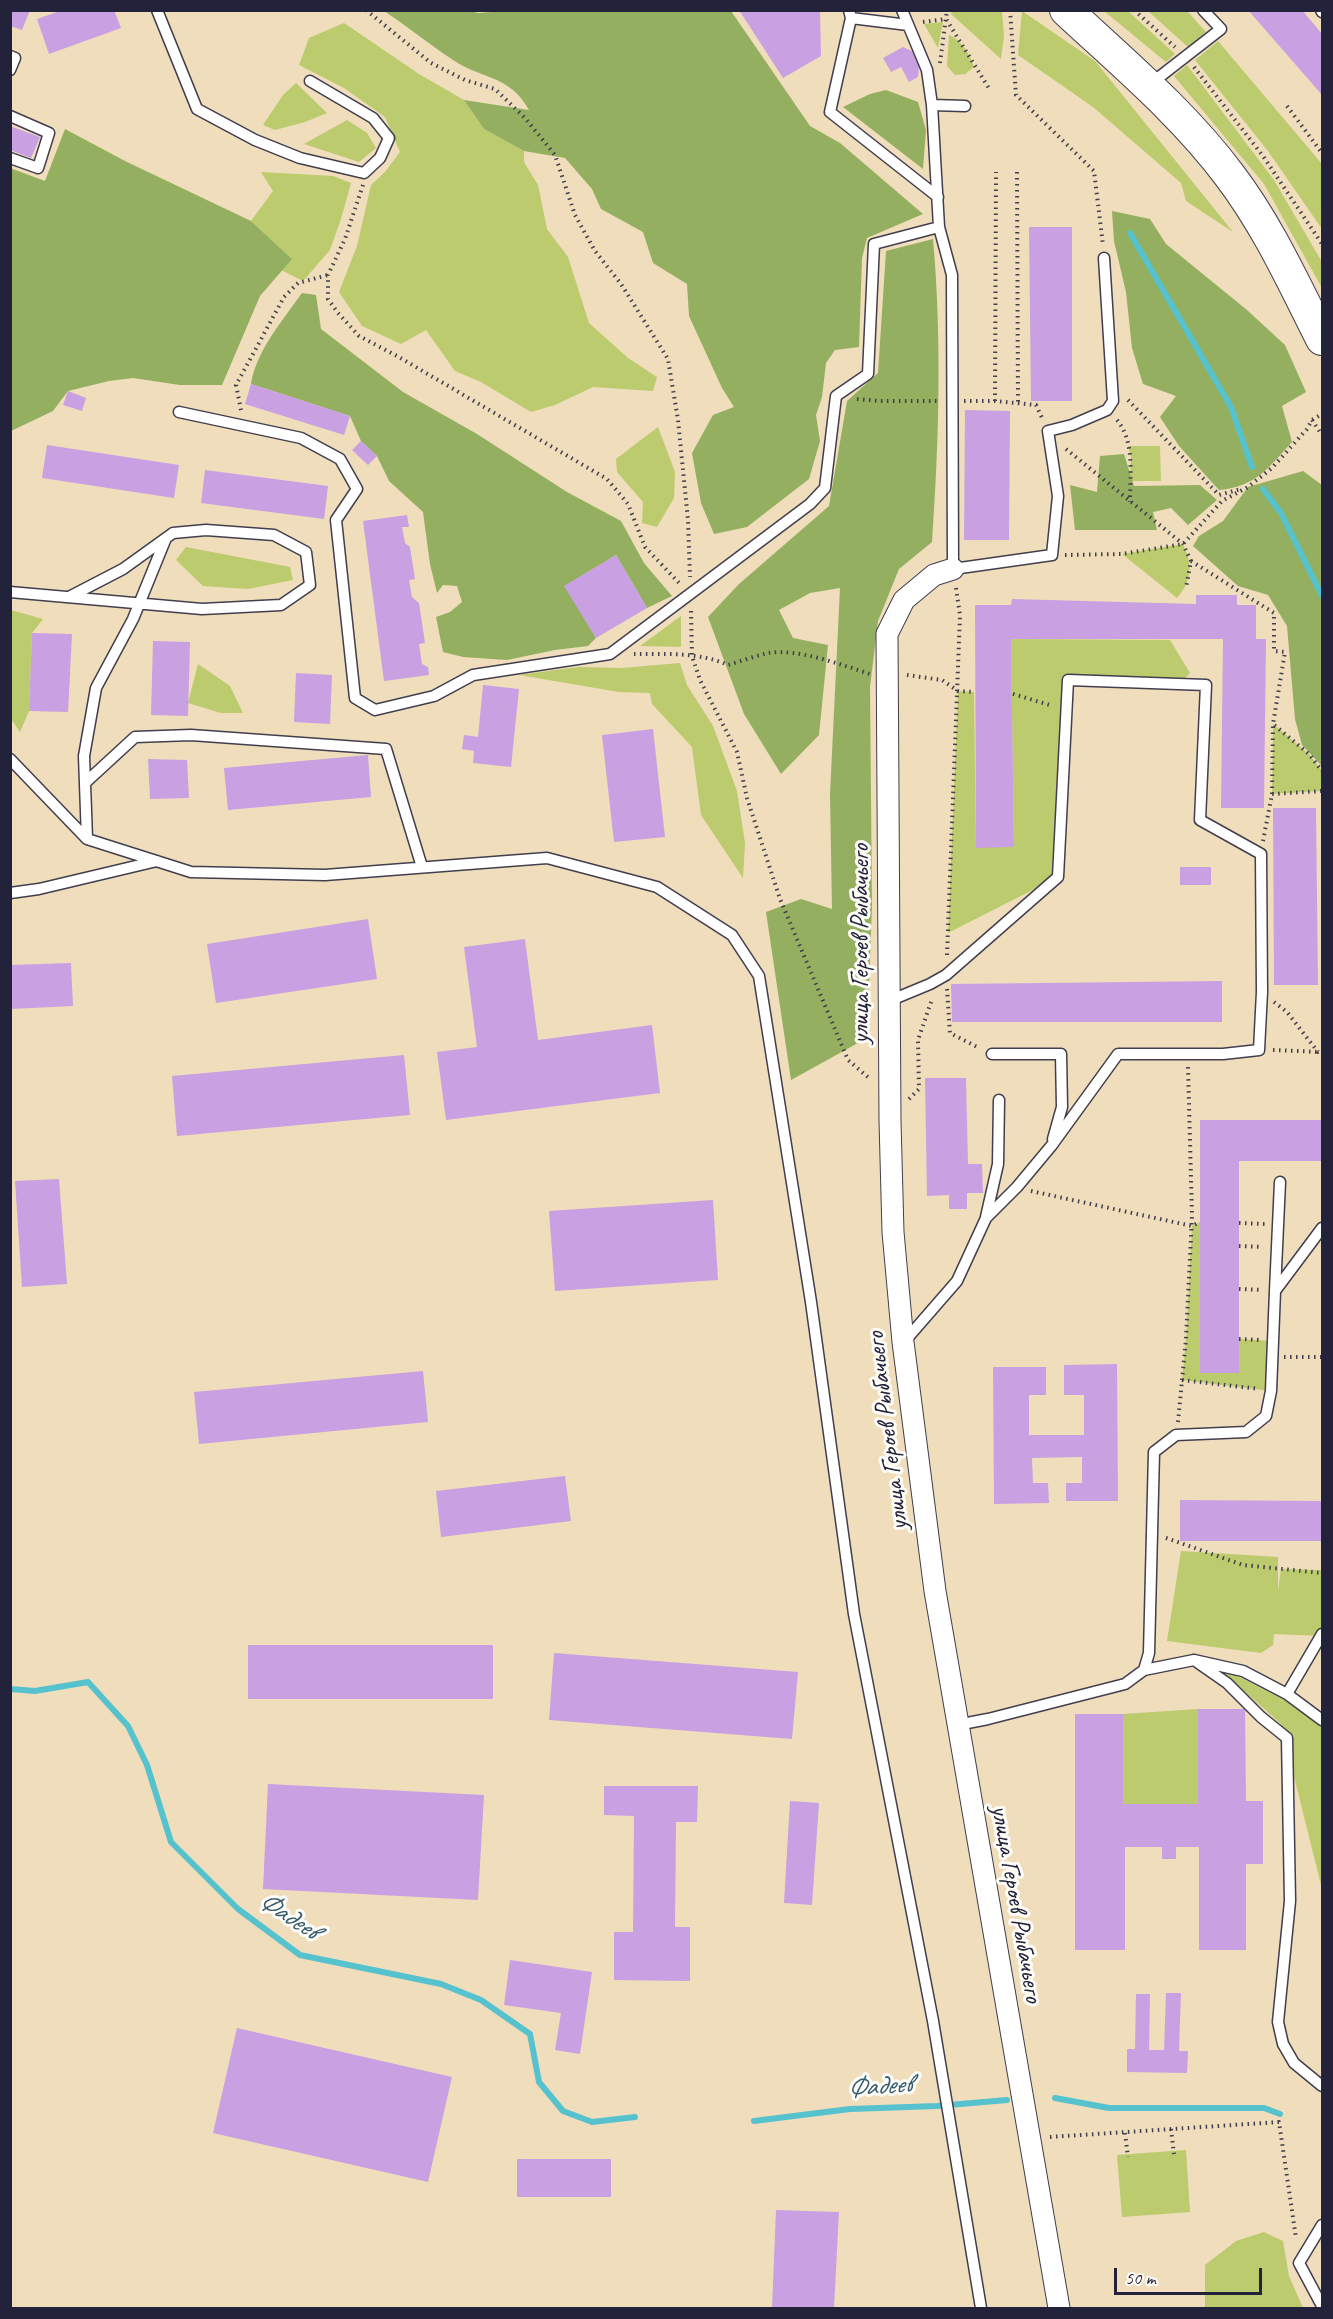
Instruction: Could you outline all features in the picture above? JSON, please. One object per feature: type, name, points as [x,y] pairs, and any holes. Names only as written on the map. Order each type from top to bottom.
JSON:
[{"type":"main road","points":[[1066,10],[1148,85],[1230,176],[1267,233],[1323,339]]},
{"type":"street","name":"улица Героев Рыбачьего","points":[[953,569],[934,575],[904,600],[887,634],[880,676],[893,1232],[903,1342],[935,1591],[1059,2308]]},
{"type":"lane","points":[[157,10],[197,109],[237,132],[300,158],[364,173],[380,158],[389,138],[373,118],[310,81]]},
{"type":"lane","points":[[902,10],[927,70],[932,105],[939,227],[952,275],[953,569],[1052,555],[1058,496],[1047,431],[1072,425],[1107,410],[1113,401],[1104,258]]},
{"type":"lane","points":[[1148,85],[1221,29],[1203,10]]},
{"type":"lane","points":[[908,25],[850,14],[830,112],[938,197]]},
{"type":"lane","points":[[10,56],[15,57],[10,70]]},
{"type":"lane","points":[[932,105],[965,106]]},
{"type":"lane","points":[[10,116],[49,133],[38,168],[10,158]]},
{"type":"lane","points":[[179,412],[301,438],[340,459],[357,489],[336,520],[356,698],[375,710],[434,696],[473,675],[610,654],[810,504],[825,488],[836,396],[868,374],[874,244],[939,227]]},
{"type":"lane","points":[[10,592],[202,609],[281,605],[310,585],[306,552],[274,535],[206,530],[173,533],[123,569],[69,597]]},
{"type":"lane","points":[[87,839],[84,756],[96,688],[139,603],[166,538]]},
{"type":"lane","points":[[888,1001],[946,975],[1058,877],[1068,680],[1206,685],[1200,820],[1261,854],[1262,992],[1259,1050],[1188,1054],[1118,1054],[1052,1145],[1017,1187],[986,1218]]},
{"type":"lane","points":[[85,783],[135,737],[191,735],[386,749],[422,867]]},
{"type":"lane","points":[[10,759],[87,839],[191,872],[325,875],[547,858],[657,887],[732,935],[759,976],[811,1302],[854,1614],[933,2021],[981,2308]]},
{"type":"lane","points":[[10,893],[39,889],[157,861]]},
{"type":"lane","points":[[992,1054],[1061,1054],[1062,1107],[1052,1145]]},
{"type":"lane","points":[[903,1342],[957,1281],[986,1218],[998,1164],[999,1101]]},
{"type":"lane","points":[[1144,1670],[1149,1653],[1154,1452],[1176,1435],[1246,1432],[1266,1416],[1271,1391],[1280,1182]]},
{"type":"lane","points":[[1275,1291],[1323,1228]]},
{"type":"lane","points":[[1287,1694],[1323,1634]]},
{"type":"lane","points":[[957,1725],[1125,1684],[1144,1670],[1194,1660],[1243,1671],[1287,1694],[1323,1720]]},
{"type":"lane","points":[[1194,1660],[1227,1683],[1261,1717],[1287,1738],[1290,1902],[1278,2022],[1283,2044],[1294,2063],[1323,2086]]},
{"type":"lane","points":[[1323,2225],[1299,2263],[1323,2306]]},
{"type":"path","points":[[366,10],[431,63],[465,80],[495,89],[525,118],[555,155],[575,215],[595,251],[621,284],[668,359],[678,420],[688,520],[692,656],[700,680],[737,752],[747,798],[780,899],[848,1060],[890,1094]]},
{"type":"path","points":[[927,70],[940,65],[947,10]]},
{"type":"path","points":[[1010,10],[1016,94],[1094,171],[1104,258]]},
{"type":"path","points":[[1134,10],[1185,56],[1263,156],[1323,244]]},
{"type":"path","points":[[908,25],[946,18]]},
{"type":"path","points":[[946,18],[990,90]]},
{"type":"path","points":[[1287,106],[1323,153]]},
{"type":"path","points":[[995,401],[996,172]]},
{"type":"path","points":[[1017,172],[1018,403]]},
{"type":"path","points":[[364,173],[364,183],[345,239],[328,275],[328,298],[338,313],[359,336],[607,479],[628,504],[645,547],[690,594]]},
{"type":"path","points":[[250,427],[239,407],[236,385],[250,357],[284,297],[298,283],[328,275]]},
{"type":"path","points":[[1111,387],[1134,405],[1219,495],[1248,487]]},
{"type":"path","points":[[836,396],[879,401],[995,401],[1036,405],[1047,431],[1073,456],[1184,544],[1191,561],[1186,588]]},
{"type":"path","points":[[1107,410],[1123,428],[1131,456],[1130,503]]},
{"type":"path","points":[[1052,555],[1122,554],[1184,544],[1222,501],[1248,487],[1272,468],[1307,429],[1312,420],[1323,414]]},
{"type":"path","points":[[1312,420],[1323,435]]},
{"type":"path","points":[[1191,561],[1274,613],[1274,651],[1285,652],[1273,724],[1272,794],[1261,854]]},
{"type":"path","points":[[953,569],[960,615],[946,975],[950,1033],[977,1047]]},
{"type":"path","points":[[610,654],[692,656],[716,660],[728,665],[770,652],[796,654],[880,676],[909,674],[942,680],[958,691],[974,692]]},
{"type":"path","points":[[1013,694],[1066,710]]},
{"type":"path","points":[[1273,724],[1308,754],[1323,771]]},
{"type":"path","points":[[1272,794],[1323,791]]},
{"type":"path","points":[[890,1121],[919,1089],[918,1040],[934,993],[946,975]]},
{"type":"path","points":[[1262,992],[1287,1012],[1321,1052]]},
{"type":"path","points":[[1259,1050],[1321,1052]]},
{"type":"path","points":[[1176,1435],[1186,1339],[1192,1226],[1188,1054]]},
{"type":"path","points":[[1017,1187],[1192,1226],[1200,1222]]},
{"type":"path","points":[[1239,1223],[1278,1225]]},
{"type":"path","points":[[1239,1246],[1277,1249]]},
{"type":"path","points":[[1239,1289],[1275,1291]]},
{"type":"path","points":[[1272,1356],[1323,1357]]},
{"type":"path","points":[[1182,1380],[1271,1391]]},
{"type":"path","points":[[1152,1533],[1243,1565],[1323,1573]]},
{"type":"path","points":[[1050,2136],[1279,2122],[1299,2263]]},
{"type":"path","points":[[1171,2129],[1174,2154]]},
{"type":"path","points":[[1125,2133],[1128,2157]]},
{"type":"green space","points":[[468,10],[478,13],[519,10],[731,11],[810,126],[840,143],[923,214],[867,238],[862,258],[859,347],[835,350],[826,363],[822,397],[816,415],[820,441],[809,479],[747,527],[714,534],[701,503],[692,453],[713,415],[734,407],[722,388],[689,316],[687,284],[653,263],[643,232],[601,209],[592,189],[565,158],[524,151],[484,129],[464,100],[529,110],[513,90],[453,60],[384,11]]},
{"type":"green space","points":[[952,11],[1002,11],[1004,36],[1001,59],[951,14]]},
{"type":"green space","points":[[1022,11],[1095,61],[1233,232],[1186,201],[1181,183],[1093,107],[1018,55]]},
{"type":"green space","points":[[1104,11],[1128,11],[1175,54],[1166,62]]},
{"type":"green space","points":[[1148,11],[1187,11],[1206,32],[1189,48]]},
{"type":"green space","points":[[943,22],[938,48],[924,24]]},
{"type":"green space","points":[[344,23],[419,74],[464,100],[484,129],[524,151],[524,162],[538,185],[547,229],[568,257],[589,323],[628,358],[657,377],[653,391],[593,387],[555,405],[531,412],[481,382],[455,371],[426,330],[401,344],[362,326],[339,292],[357,246],[371,185],[385,172],[400,152],[385,117],[344,88],[299,65],[309,38]]},
{"type":"green space","points":[[949,35],[961,44],[972,62],[974,67],[965,74],[955,75],[947,66]]},
{"type":"green space","points":[[1218,41],[1322,164],[1322,229],[1268,151],[1195,60]]},
{"type":"green space","points":[[1187,65],[1274,180],[1322,262],[1322,288],[1264,184],[1174,76]]},
{"type":"green space","points":[[296,83],[327,113],[275,130],[263,125],[283,95]]},
{"type":"green space","points":[[886,90],[918,102],[926,130],[923,169],[843,107],[870,94]]},
{"type":"green space","points":[[347,120],[367,133],[376,148],[359,162],[304,144]]},
{"type":"green space","points":[[65,129],[125,161],[251,221],[292,259],[260,296],[222,385],[180,385],[133,378],[109,381],[68,391],[53,411],[11,431],[10,168],[45,181]]},
{"type":"green space","points":[[261,172],[333,176],[351,183],[330,250],[303,281],[281,270],[291,258],[251,221],[273,191]]},
{"type":"green space","points":[[1112,211],[1150,219],[1166,244],[1247,310],[1285,345],[1306,392],[1282,406],[1292,442],[1269,467],[1243,485],[1219,490],[1179,446],[1160,417],[1176,396],[1143,384],[1132,348],[1126,292],[1114,241]]},
{"type":"green space","points":[[933,239],[938,315],[938,391],[932,542],[899,569],[878,621],[870,687],[872,906],[867,1038],[791,1080],[766,912],[801,899],[832,909],[830,794],[840,588],[810,593],[779,610],[793,638],[828,645],[819,735],[781,774],[744,714],[708,617],[739,584],[829,506],[847,401],[878,373],[886,251]]},
{"type":"green space","points":[[302,293],[316,295],[321,329],[403,392],[477,434],[567,492],[621,521],[644,563],[672,596],[647,608],[616,555],[565,586],[596,638],[588,646],[507,660],[463,657],[443,652],[436,617],[450,612],[462,602],[457,586],[443,585],[437,593],[430,564],[423,512],[389,481],[377,456],[361,441],[350,416],[251,384],[264,348]]},
{"type":"green space","points":[[658,427],[675,472],[674,498],[657,527],[642,523],[643,502],[617,472],[616,459]]},
{"type":"green space","points":[[1128,446],[1160,446],[1161,481],[1130,481],[1131,456]]},
{"type":"green space","points":[[1124,454],[1134,486],[1200,485],[1217,500],[1188,525],[1171,508],[1153,512],[1157,530],[1075,530],[1070,485],[1097,492],[1100,456]]},
{"type":"green space","points":[[1303,471],[1322,485],[1322,766],[1302,745],[1295,719],[1287,626],[1268,595],[1238,586],[1193,546],[1199,536],[1223,521],[1248,487]]},
{"type":"green space","points":[[1183,544],[1189,572],[1186,585],[1177,598],[1122,554]]},
{"type":"green space","points":[[186,547],[290,567],[293,580],[248,589],[203,586],[176,560]]},
{"type":"green space","points":[[11,610],[43,619],[32,633],[29,711],[20,732],[11,719]]},
{"type":"green space","points":[[681,616],[681,647],[640,646]]},
{"type":"green space","points":[[1011,639],[1170,640],[1190,673],[1180,683],[1068,680],[1058,877],[948,933],[958,691],[974,692],[976,847],[1014,847]]},
{"type":"green space","points":[[680,663],[687,685],[713,726],[737,791],[745,843],[743,878],[701,815],[692,747],[652,704],[650,693],[619,692],[519,675],[578,667],[622,668]]},
{"type":"green space","points":[[198,664],[230,686],[243,713],[221,713],[188,703]]},
{"type":"green space","points":[[1273,724],[1309,754],[1322,771],[1322,791],[1272,794]]},
{"type":"green space","points":[[1200,1222],[1200,1372],[1239,1373],[1239,1339],[1273,1341],[1271,1391],[1182,1380],[1192,1226]]},
{"type":"green space","points":[[1181,1551],[1278,1557],[1278,1591],[1281,1569],[1322,1570],[1322,1636],[1274,1634],[1273,1645],[1261,1653],[1167,1641]]},
{"type":"green space","points":[[1214,1664],[1321,1719],[1312,1720],[1322,1724],[1322,1889],[1281,1724]]},
{"type":"green space","points":[[1198,1709],[1198,1804],[1123,1804],[1123,1714]]},
{"type":"green space","points":[[1186,2150],[1190,2212],[1122,2217],[1117,2155]]},
{"type":"green space","points":[[1264,2232],[1283,2241],[1289,2276],[1303,2308],[1205,2308],[1205,2265],[1236,2241]]},
{"type":"building","points":[[10,10],[30,10],[22,30],[10,26]]},
{"type":"building","points":[[63,10],[114,10],[121,28],[49,54],[37,19]]},
{"type":"building","points":[[739,10],[820,10],[821,56],[783,78]]},
{"type":"building","points":[[1248,10],[1302,10],[1322,34],[1322,95]]},
{"type":"building","points":[[903,47],[912,51],[919,67],[918,77],[909,82],[901,67],[891,72],[883,58]]},
{"type":"building","points":[[10,126],[40,137],[31,158],[10,150]]},
{"type":"building","points":[[1029,227],[1072,227],[1072,401],[1031,401]]},
{"type":"building","points":[[251,384],[350,416],[344,435],[245,404]]},
{"type":"building","points":[[68,391],[86,398],[82,411],[63,405]]},
{"type":"building","points":[[965,410],[1010,411],[1009,540],[964,540]]},
{"type":"building","points":[[361,441],[377,456],[368,465],[352,450]]},
{"type":"building","points":[[47,445],[179,465],[174,498],[42,478]]},
{"type":"building","points":[[205,470],[328,486],[324,519],[201,503]]},
{"type":"building","points":[[407,515],[409,527],[402,527],[405,543],[410,547],[415,579],[409,580],[412,597],[419,603],[425,643],[419,644],[422,664],[428,667],[429,675],[384,681],[363,521]]},
{"type":"building","points":[[616,555],[647,608],[596,638],[564,586]]},
{"type":"building","points":[[1196,595],[1237,595],[1237,605],[1256,605],[1256,639],[1266,639],[1264,808],[1221,808],[1223,639],[1011,639],[1014,847],[976,848],[975,605],[1011,605],[1012,599],[1196,604]]},
{"type":"building","points":[[32,633],[72,634],[68,712],[29,711]]},
{"type":"building","points":[[153,641],[190,642],[188,716],[151,715]]},
{"type":"building","points":[[296,673],[332,675],[330,724],[294,722]]},
{"type":"building","points":[[483,685],[519,689],[511,767],[473,763],[474,751],[462,749],[464,735],[478,737]]},
{"type":"building","points":[[653,729],[665,837],[614,842],[602,735]]},
{"type":"building","points":[[368,755],[371,797],[228,810],[224,768]]},
{"type":"building","points":[[148,759],[187,760],[189,798],[150,799]]},
{"type":"building","points":[[1273,808],[1316,808],[1318,985],[1274,985]]},
{"type":"building","points":[[1180,867],[1211,867],[1211,885],[1180,885]]},
{"type":"building","points":[[368,919],[377,979],[216,1003],[207,944]]},
{"type":"building","points":[[525,939],[538,1040],[652,1025],[660,1093],[446,1120],[437,1052],[477,1047],[464,947]]},
{"type":"building","points":[[71,963],[73,1006],[10,1009],[10,965]]},
{"type":"building","points":[[1222,981],[1222,1022],[952,1022],[951,984]]},
{"type":"building","points":[[404,1055],[410,1115],[177,1136],[172,1076]]},
{"type":"building","points":[[925,1078],[966,1078],[968,1164],[982,1164],[983,1193],[967,1193],[967,1209],[949,1209],[949,1195],[927,1196]]},
{"type":"building","points":[[1200,1120],[1322,1120],[1322,1161],[1239,1161],[1239,1373],[1200,1373]]},
{"type":"building","points":[[59,1179],[67,1284],[22,1287],[15,1181]]},
{"type":"building","points":[[713,1200],[718,1280],[555,1291],[549,1211]]},
{"type":"building","points":[[1117,1364],[1118,1501],[1066,1501],[1066,1483],[1082,1483],[1082,1457],[1032,1458],[1033,1483],[1048,1483],[1049,1503],[994,1504],[993,1367],[1046,1367],[1046,1395],[1029,1395],[1029,1435],[1084,1435],[1084,1395],[1064,1395],[1064,1365]]},
{"type":"building","points":[[423,1371],[428,1422],[199,1444],[194,1392]]},
{"type":"building","points":[[565,1476],[571,1521],[441,1537],[436,1491]]},
{"type":"building","points":[[1180,1500],[1322,1501],[1322,1541],[1180,1541]]},
{"type":"building","points":[[248,1645],[493,1645],[493,1699],[248,1699]]},
{"type":"building","points":[[554,1653],[798,1672],[792,1739],[549,1720]]},
{"type":"building","points":[[1198,1709],[1245,1709],[1246,1801],[1263,1801],[1263,1864],[1246,1864],[1246,1950],[1199,1950],[1199,1847],[1176,1847],[1176,1859],[1162,1859],[1162,1847],[1125,1847],[1125,1950],[1075,1950],[1075,1714],[1123,1714],[1123,1804],[1198,1804]]},
{"type":"building","points":[[268,1784],[484,1795],[478,1900],[263,1889]]},
{"type":"building","points":[[604,1786],[698,1786],[697,1822],[676,1822],[675,1927],[690,1927],[690,1981],[614,1980],[614,1932],[633,1932],[634,1816],[604,1815]]},
{"type":"building","points":[[790,1801],[819,1803],[812,1905],[784,1903]]},
{"type":"building","points":[[510,1960],[592,1972],[580,2054],[555,2050],[561,2013],[504,2005]]},
{"type":"building","points":[[1166,1993],[1181,1993],[1179,2051],[1188,2051],[1187,2073],[1127,2072],[1127,2049],[1135,2049],[1136,1994],[1150,1994],[1149,2050],[1164,2050]]},
{"type":"building","points":[[237,2028],[452,2077],[428,2182],[213,2133]]},
{"type":"building","points":[[517,2159],[611,2159],[611,2197],[517,2197]]},
{"type":"building","points":[[776,2210],[839,2212],[834,2308],[772,2308]]},
{"type":"waterway","points":[[1130,233],[1231,407],[1252,467]]},
{"type":"waterway","points":[[1263,489],[1281,513],[1322,596]]},
{"type":"waterway","name":"Фадеев","points":[[10,1689],[35,1691],[88,1682],[128,1726],[147,1765],[171,1842],[238,1909],[300,1955],[441,1984],[481,2000],[530,2034],[539,2082],[563,2111],[592,2122],[635,2117]]},
{"type":"waterway","name":"Фадеев","points":[[1055,2098],[1109,2108],[1264,2108],[1280,2114]]},
{"type":"waterway","name":"Фадеев","points":[[754,2121],[850,2109],[937,2106],[1007,2100]]}]
